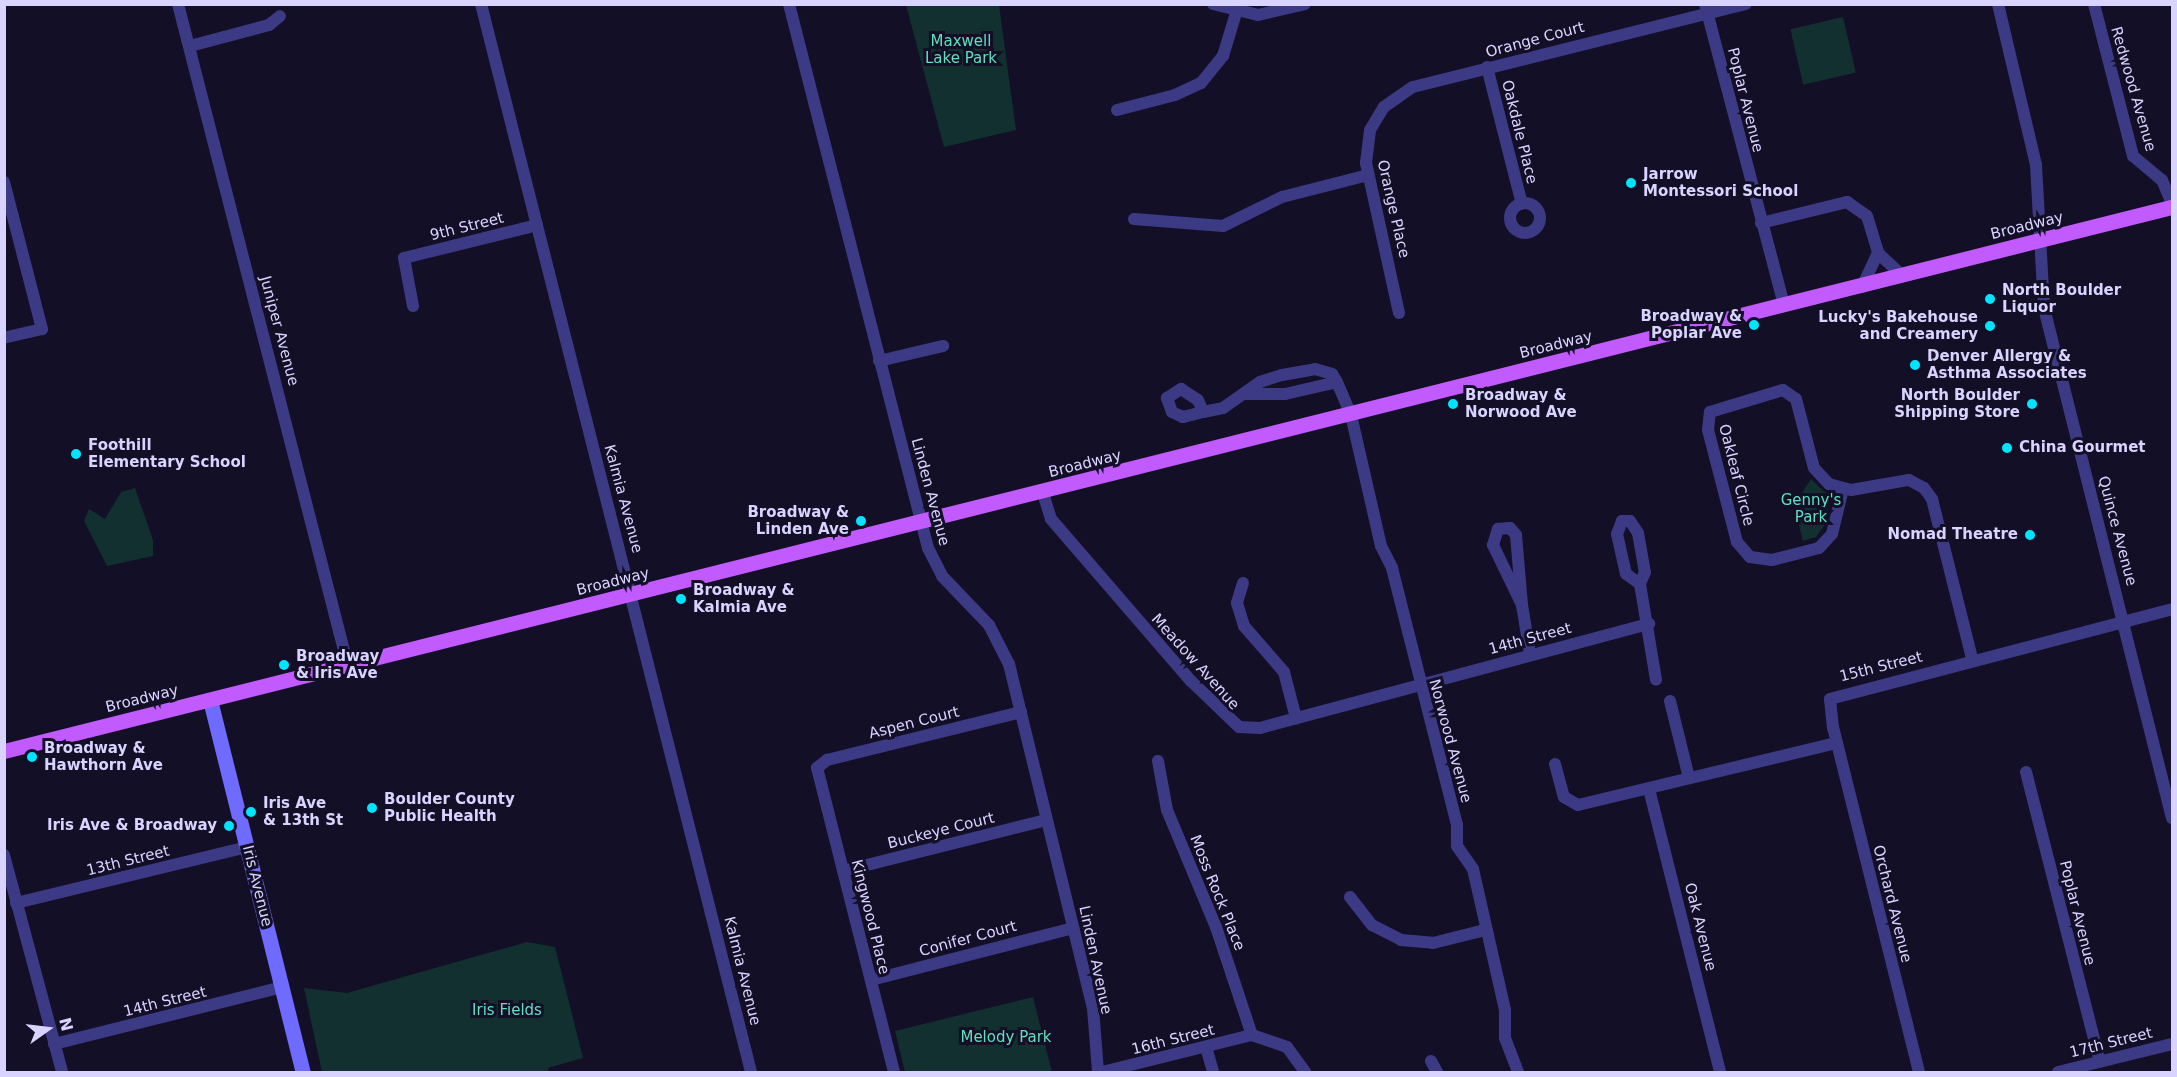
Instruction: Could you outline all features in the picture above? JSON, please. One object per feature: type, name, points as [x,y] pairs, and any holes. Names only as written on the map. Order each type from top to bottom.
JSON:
[{"type":"main road","name":"Broadway","points":[[4,751],[1862,287],[2172,205]]},
{"type":"main road","name":"Iris Avenue","points":[[210,700],[303,1072]]},
{"type":"street","name":"Juniper Avenue","points":[[178,4],[348,666]]},
{"type":"street","name":"Kalmia Avenue","points":[[481,4],[634,595],[752,1072]]},
{"type":"street","name":"Linden Avenue","points":[[789,4],[922,522],[942,576],[999,642],[1021,712],[1093,1008],[1100,1072]]},
{"type":"street","points":[[1213,4],[1236,13],[1258,15],[1305,4]]},
{"type":"street","name":"Orange Court","points":[[1378,114],[1413,87],[1707,10],[1746,4]]},
{"type":"street","name":"Quince Avenue","points":[[1998,4],[2030,131],[2044,308],[2125,622],[2172,818]]},
{"type":"street","name":"Redwood Avenue","points":[[2094,4],[2133,156],[2162,180],[2172,205]]},
{"type":"street","name":"Poplar Avenue","points":[[1707,10],[1784,306]]},
{"type":"street","points":[[1117,110],[1175,95],[1201,83],[1223,56],[1236,13]]},
{"type":"street","points":[[190,46],[269,25],[280,16]]},
{"type":"street","name":"Oakdale Place","points":[[1487,67],[1522,204]]},
{"type":"street","name":"Orange Place","points":[[1378,114],[1366,148],[1368,175],[1399,312]]},
{"type":"street","points":[[1134,219],[1169,226],[1223,226],[1282,197],[1368,175]]},
{"type":"street","points":[[4,182],[42,329],[4,338]]},
{"type":"street","points":[[1761,223],[1847,202],[1867,216],[1878,253],[1903,276]]},
{"type":"street","name":"9th Street","points":[[413,306],[404,258],[537,225]]},
{"type":"street","points":[[1862,287],[1878,253]]},
{"type":"street","points":[[879,361],[943,346]]},
{"type":"street","points":[[1203,412],[1223,408],[1260,382],[1315,369],[1332,375],[1336,382],[1285,394],[1244,394]]},
{"type":"street","name":"Norwood Avenue","points":[[1336,382],[1351,415],[1381,546],[1392,568],[1457,825],[1457,846],[1473,869],[1505,1010],[1505,1038],[1518,1072]]},
{"type":"street","name":"Oakleaf Circle","points":[[1776,390],[1791,394],[1814,468],[1829,484],[1843,489],[1827,542],[1772,561],[1753,559],[1737,542],[1707,421],[1716,406],[1776,390]]},
{"type":"street","points":[[1843,489],[1899,480],[1924,488],[1932,499],[1972,658]]},
{"type":"street","name":"Meadow Avenue","points":[[1043,493],[1051,519],[1230,723],[1249,729],[1420,685]]},
{"type":"street","points":[[1522,605],[1493,545],[1498,529],[1510,528],[1516,536],[1522,605],[1530,654]]},
{"type":"street","points":[[1243,583],[1237,603],[1244,626],[1284,672],[1296,718]]},
{"type":"street","points":[[1640,584],[1649,624],[1656,680]]},
{"type":"street","name":"15th Street","points":[[1837,743],[1828,705],[1836,693],[2172,609]]},
{"type":"street","name":"14th Street","points":[[1420,685],[1649,624]]},
{"type":"street","points":[[1670,701],[1689,778]]},
{"type":"street","name":"Aspen Court","points":[[817,768],[826,760],[1021,712]]},
{"type":"street","points":[[1555,764],[1563,797],[1570,803],[1649,789],[1837,743]]},
{"type":"street","name":"Orchard Avenue","points":[[1837,743],[1919,1072]]},
{"type":"street","name":"Moss Rock Place","points":[[1158,761],[1167,810],[1220,938],[1252,1035]]},
{"type":"street","name":"Kingwood Place","points":[[817,768],[894,1072]]},
{"type":"street","name":"Poplar Avenue","points":[[2026,772],[2100,1062]]},
{"type":"street","name":"Oak Avenue","points":[[1649,789],[1720,1072]]},
{"type":"street","name":"Buckeye Court","points":[[843,871],[1046,820]]},
{"type":"street","name":"13th Street","points":[[16,903],[247,847]]},
{"type":"street","points":[[4,855],[62,1072]]},
{"type":"street","points":[[1350,897],[1372,925],[1401,940],[1433,943],[1485,930]]},
{"type":"street","name":"Conifer Court","points":[[871,980],[1073,928]]},
{"type":"street","name":"14th Street","points":[[54,1044],[283,987]]},
{"type":"street","points":[[1252,1035],[1287,1047],[1305,1072]]},
{"type":"street","name":"16th Street","points":[[1100,1072],[1252,1035]]},
{"type":"street","name":"17th Street","points":[[2058,1072],[2172,1044]]},
{"type":"street","points":[[1206,1047],[1213,1072]]},
{"type":"street","points":[[1431,1061],[1437,1072]]},
{"type":"green space","name":"Maxwell Lake Park","points":[[906,5],[999,5],[1016,130],[944,147]]},
{"type":"green space","points":[[1843,17],[1856,73],[1803,85],[1790,29]]},
{"type":"green space","name":"Genny's Park","points":[[1811,479],[1830,497],[1824,526],[1816,537],[1803,541],[1794,505]]},
{"type":"green space","points":[[135,488],[153,540],[153,556],[107,566],[84,521],[89,509],[105,519],[121,492]]},
{"type":"green space","name":"Iris Fields","points":[[527,942],[555,947],[583,1058],[548,1068],[549,1072],[322,1072],[304,988],[347,993]]},
{"type":"green space","name":"Melody Park","points":[[1033,997],[1052,1072],[905,1072],[895,1031]]},
{"type":"place","name":"Jarrow Montessori School","points":[[1631,183]]},
{"type":"place","name":"North Boulder Liquor","points":[[1990,299]]},
{"type":"place","name":"Broadway & Poplar Ave","points":[[1754,325]]},
{"type":"place","name":"Lucky's Bakehouse and Creamery","points":[[1990,326]]},
{"type":"place","name":"Denver Allergy & Asthma Associates","points":[[1915,365]]},
{"type":"place","name":"Broadway & Norwood Ave","points":[[1453,404]]},
{"type":"place","name":"North Boulder Shipping Store","points":[[2032,404]]},
{"type":"place","name":"China Gourmet","points":[[2007,448]]},
{"type":"place","name":"Foothill Elementary School","points":[[76,454]]},
{"type":"place","name":"Broadway & Linden Ave","points":[[861,521]]},
{"type":"place","name":"Nomad Theatre","points":[[2030,535]]},
{"type":"place","name":"Broadway & Kalmia Ave","points":[[681,599]]},
{"type":"place","name":"Broadway & Iris Ave","points":[[284,665]]},
{"type":"place","name":"Broadway & Hawthorn Ave","points":[[32,757]]},
{"type":"place","name":"Boulder County Public Health","points":[[372,808]]},
{"type":"place","name":"Iris Ave & 13th St","points":[[251,812]]},
{"type":"place","name":"Iris Ave & Broadway","points":[[229,826]]}]
